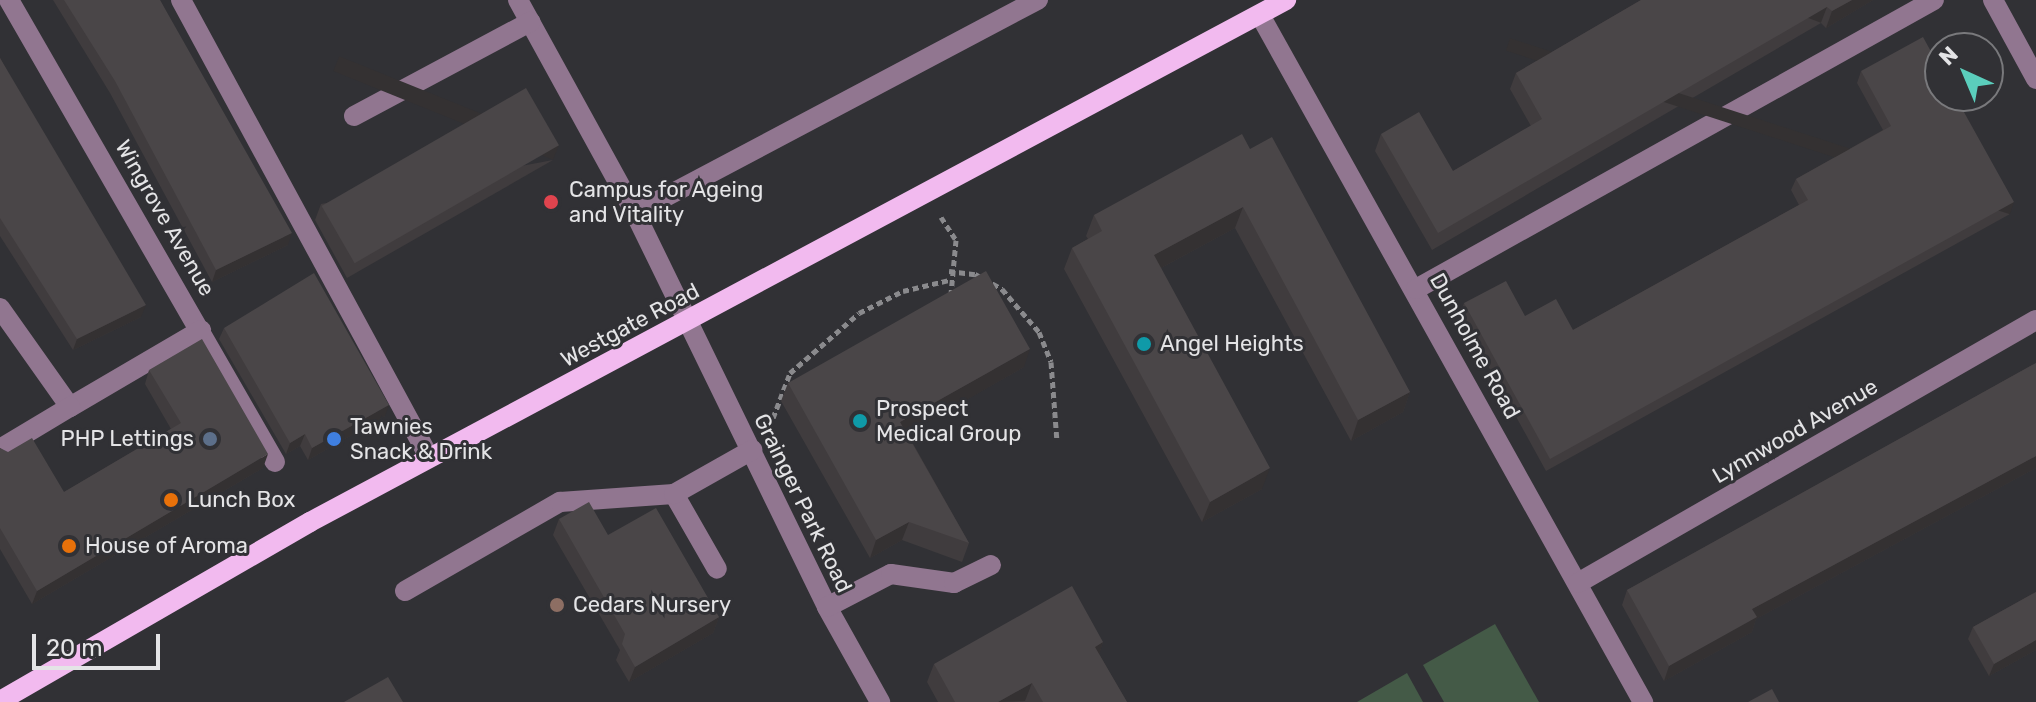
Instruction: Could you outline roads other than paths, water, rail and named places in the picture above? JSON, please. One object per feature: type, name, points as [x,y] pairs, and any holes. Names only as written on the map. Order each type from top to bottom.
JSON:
[{"type":"main road","name":"Westgate Road","points":[[0,701],[429,457],[1286,0]]},
{"type":"street","name":"Wingrove Avenue","points":[[9,0],[275,462]]},
{"type":"street","points":[[181,0],[429,457]]},
{"type":"street","name":"Grainger Park Road","points":[[518,0],[635,213],[827,607],[880,702]]},
{"type":"street","points":[[635,213],[1038,0]]},
{"type":"street","points":[[1416,289],[1934,0]]},
{"type":"street","points":[[1993,0],[2036,79]]},
{"type":"street","name":"Dunholme Road","points":[[1260,15],[1416,289],[1643,702]]},
{"type":"street","points":[[354,116],[530,22]]},
{"type":"street","points":[[0,308],[70,407]]},
{"type":"street","name":"Lynnwood Avenue","points":[[1578,583],[2036,320]]},
{"type":"street","points":[[0,449],[201,330]]},
{"type":"street","points":[[405,591],[560,502],[674,494],[752,450]]},
{"type":"street","points":[[674,494],[717,569]]},
{"type":"street","points":[[827,607],[891,574],[935,585],[954,583],[991,565]]},
{"type":"place","name":"Campus for Ageing and Vitality","points":[[551,202]]},
{"type":"place","name":"Angel Heights","points":[[1144,344]]},
{"type":"place","name":"Prospect Medical Group","points":[[860,421]]},
{"type":"place","name":"PHP Lettings","points":[[210,439]]},
{"type":"place","name":"Tawnies Snack & Drink","points":[[334,439]]},
{"type":"place","name":"Lunch Box","points":[[171,500]]},
{"type":"place","name":"House of Aroma","points":[[69,546]]},
{"type":"place","name":"Cedars Nursery","points":[[557,605]]}]
